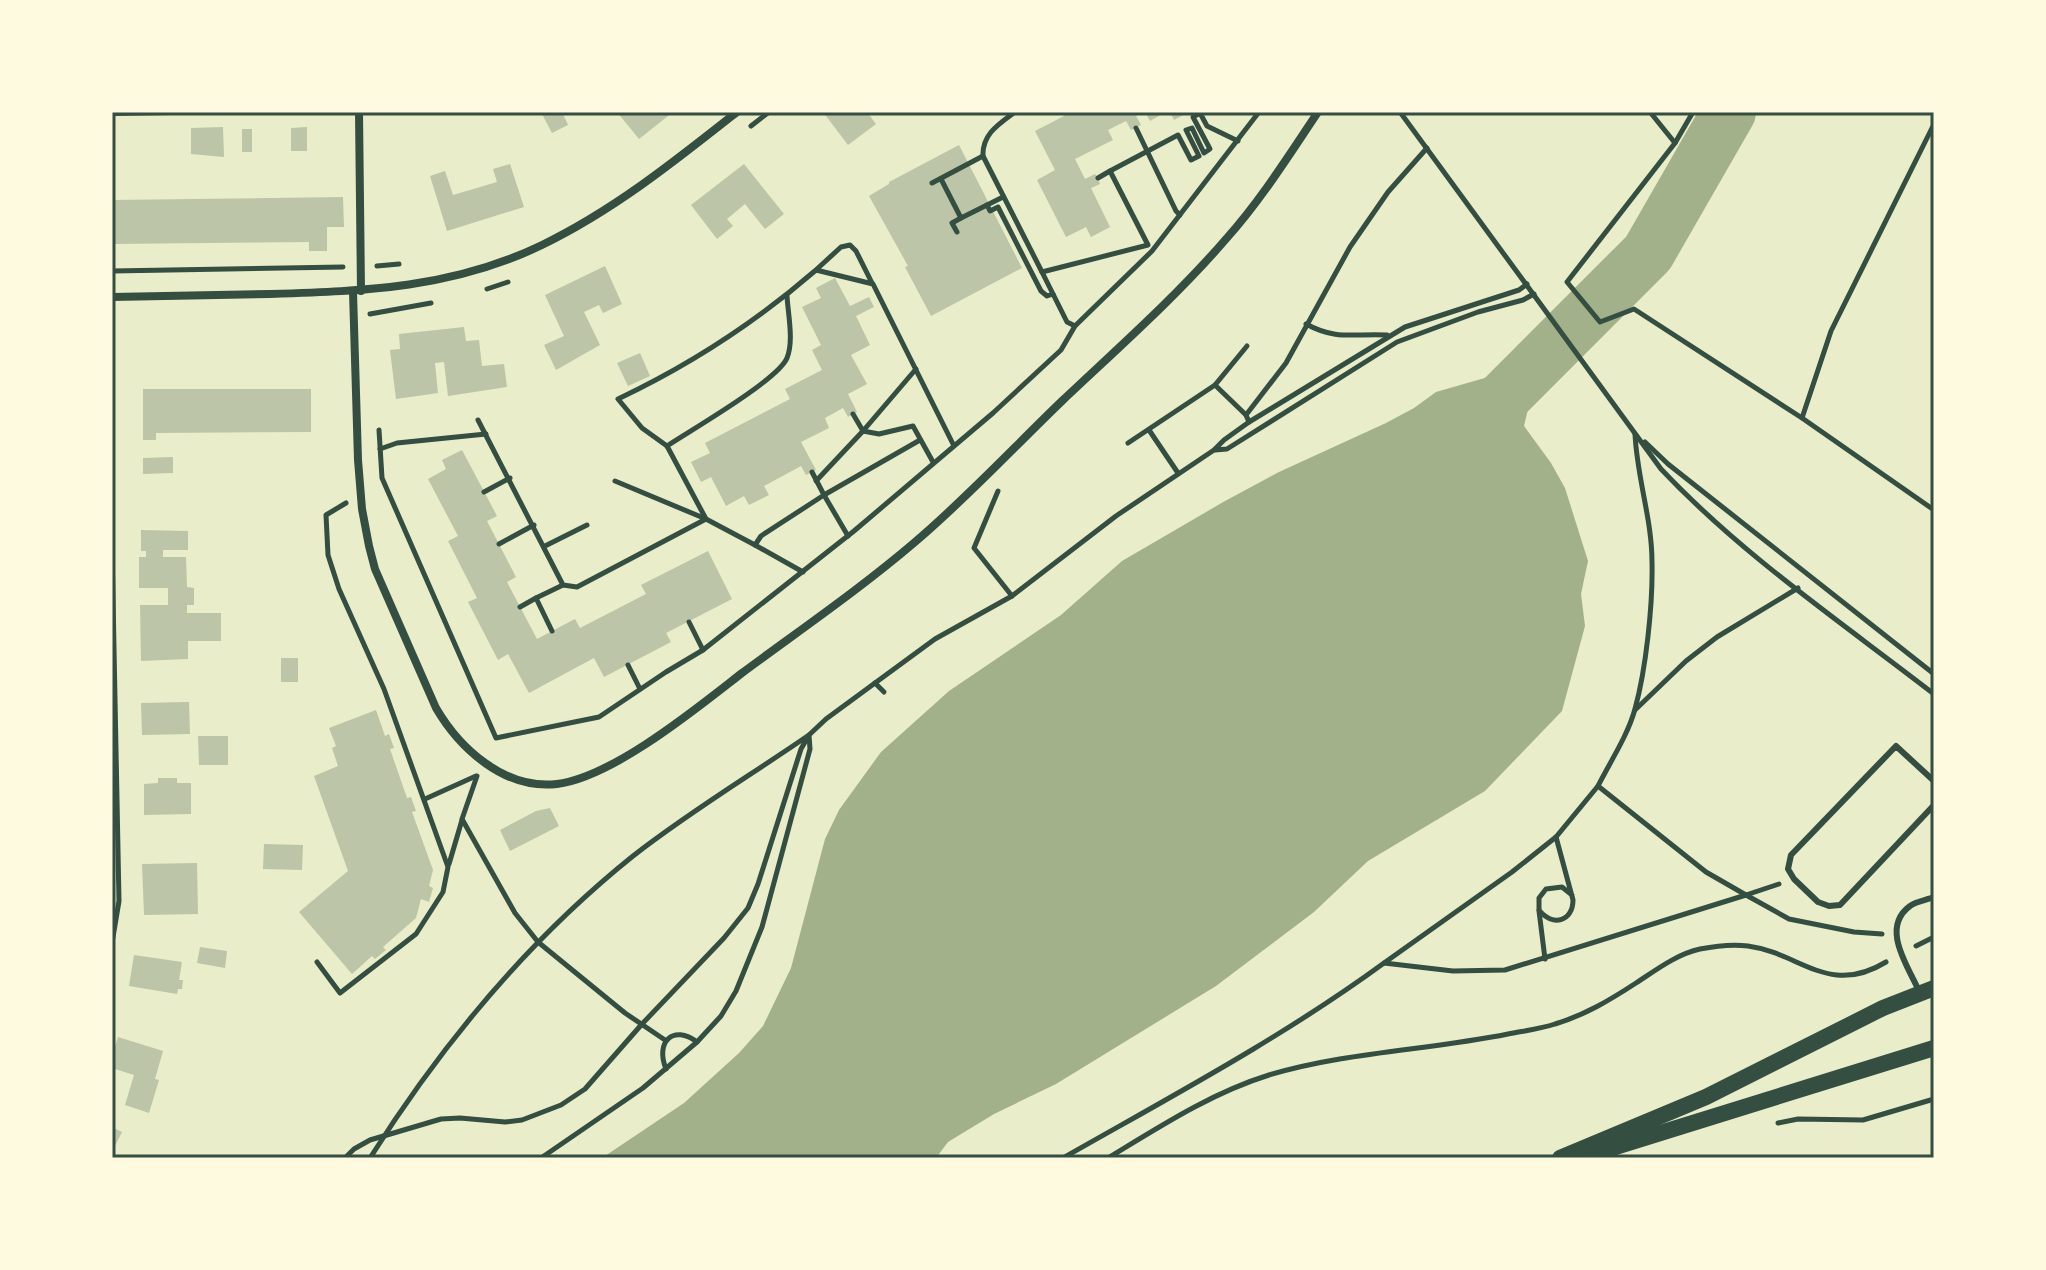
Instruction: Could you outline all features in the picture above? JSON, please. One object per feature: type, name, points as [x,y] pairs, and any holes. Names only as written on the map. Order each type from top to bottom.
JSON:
[{"type":"main road","points":[[1560,1158],[1742,1081],[1883,1008],[1927,990]]},
{"type":"main road","points":[[1580,1158],[1934,1048]]},
{"type":"street","points":[[359,112],[362,291],[358,460],[362,509],[372,558],[448,730],[484,762],[515,778],[556,784],[587,775],[623,756],[701,705],[892,560],[1147,321],[1226,239],[1318,112]]},
{"type":"street","points":[[112,297],[362,291],[418,285],[455,277],[543,245],[626,197],[737,112]]},
{"type":"lane","points":[[112,113],[170,112]]},
{"type":"lane","points":[[1934,781],[1896,746],[1791,855],[1788,869],[1818,902],[1829,906],[1840,905],[1934,805]]},
{"type":"lane","points":[[1927,990],[1895,935],[1899,920],[1911,905],[1934,897]]},
{"type":"path","points":[[1015,112],[985,139],[983,156],[1067,322],[1075,326]]},
{"type":"path","points":[[1098,178],[1178,135],[1191,160],[1199,156],[1186,130],[1192,128],[1204,153],[1210,149],[1193,117],[1200,112],[1207,126],[1238,141]]},
{"type":"path","points":[[378,419],[382,478],[496,738],[599,717],[703,650],[848,536],[993,413],[1061,350],[1075,326],[1152,251],[1259,112]]},
{"type":"path","points":[[1400,112],[1661,469],[1698,508],[1934,694]]},
{"type":"path","points":[[1650,112],[1675,143]]},
{"type":"path","points":[[1693,112],[1675,143],[1567,282],[1600,322],[1634,309],[1802,418],[1934,510]]},
{"type":"path","points":[[1802,418],[1831,331],[1934,124]]},
{"type":"path","points":[[1136,128],[1180,215]]},
{"type":"path","points":[[1248,418],[1286,363],[1350,247],[1388,192],[1427,148]]},
{"type":"path","points":[[932,183],[983,156]]},
{"type":"path","points":[[1110,171],[1152,251]]},
{"type":"path","points":[[941,179],[961,218]]},
{"type":"path","points":[[957,232],[952,223],[1003,197]]},
{"type":"path","points":[[987,205],[990,211],[998,207],[1041,291],[1047,296],[1053,294]]},
{"type":"path","points":[[706,519],[667,446],[642,428],[618,399],[669,374],[725,339],[787,295],[841,247],[850,245],[856,251],[953,444]]},
{"type":"path","points":[[1042,272],[1148,245]]},
{"type":"path","points":[[112,271],[408,264]]},
{"type":"path","points":[[816,270],[873,284]]},
{"type":"path","points":[[370,1158],[414,1090],[472,1014],[538,942],[634,856],[809,735],[935,639],[1012,596],[1067,551],[1214,450],[1248,418],[1423,319],[1519,290],[1527,284]]},
{"type":"path","points":[[362,291],[371,324]]},
{"type":"path","points":[[1214,450],[1227,449],[1397,342],[1478,312],[1523,300],[1534,293]]},
{"type":"path","points":[[667,446],[760,384],[786,360],[789,350],[787,295]]},
{"type":"path","points":[[1306,324],[1333,335],[1389,336]]},
{"type":"path","points":[[1355,337],[1356,327]]},
{"type":"path","points":[[1128,443],[1215,385],[1221,372],[1247,346]]},
{"type":"path","points":[[816,481],[916,369]]},
{"type":"path","points":[[1215,385],[1248,418]]},
{"type":"path","points":[[853,414],[863,431],[879,434],[913,426],[933,462]]},
{"type":"path","points":[[478,420],[563,585]]},
{"type":"path","points":[[1149,430],[1178,473]]},
{"type":"path","points":[[1635,433],[1668,464],[1934,674]]},
{"type":"path","points":[[1063,1158],[1333,1001],[1556,837],[1598,786],[1635,711],[1649,618],[1652,562],[1636,459],[1635,433]]},
{"type":"path","points":[[380,449],[397,443],[486,434]]},
{"type":"path","points":[[755,545],[761,536],[824,495],[920,440]]},
{"type":"path","points":[[812,472],[848,536]]},
{"type":"path","points":[[987,474],[998,492],[994,507],[974,544],[1012,596]]},
{"type":"path","points":[[484,492],[510,478]]},
{"type":"path","points":[[615,481],[706,519],[803,572]]},
{"type":"path","points":[[345,488],[346,503],[326,515],[328,555],[339,589],[384,689],[448,867]]},
{"type":"path","points":[[520,607],[563,585],[577,587],[706,519]]},
{"type":"path","points":[[499,544],[534,525]]},
{"type":"path","points":[[544,546],[587,525]]},
{"type":"path","points":[[112,547],[119,901],[112,943]]},
{"type":"path","points":[[1635,711],[1686,661],[1717,637],[1798,588]]},
{"type":"path","points":[[536,598],[552,631]]},
{"type":"path","points":[[689,622],[703,650]]},
{"type":"path","points":[[628,665],[640,689]]},
{"type":"path","points":[[875,683],[884,692]]},
{"type":"path","points":[[345,1158],[354,1149],[384,1135],[441,1119],[505,1122],[541,1114],[585,1089],[748,908],[801,749],[809,735]]},
{"type":"path","points":[[541,1158],[624,1102],[666,1069],[721,1016],[736,991],[762,927],[810,749],[809,735]]},
{"type":"path","points":[[317,962],[340,993],[416,934],[443,892],[462,819],[484,762]]},
{"type":"path","points":[[425,799],[477,776]]},
{"type":"path","points":[[1598,786],[1706,872],[1789,919],[1854,932],[1895,935]]},
{"type":"path","points":[[462,819],[515,913],[538,942],[665,1040]]},
{"type":"path","points":[[1539,910],[1547,919],[1564,920],[1574,906],[1556,837]]},
{"type":"path","points":[[1384,963],[1423,969],[1505,970],[1794,879]]},
{"type":"path","points":[[1545,959],[1539,898],[1546,889],[1557,886],[1572,895]]},
{"type":"path","points":[[1108,1158],[1192,1107],[1234,1087],[1326,1063],[1554,1025],[1598,1007],[1678,957],[1698,949],[1747,946],[1821,973],[1836,974],[1871,971],[1894,957]]},
{"type":"path","points":[[666,1069],[662,1058],[665,1040],[687,1035],[697,1042]]},
{"type":"path","points":[[1798,1119],[1863,1120],[1934,1099]]},
{"type":"shaded area","points":[[1538,358],[1546,363],[1547,369],[1534,384],[1524,426],[1565,488],[1588,561],[1581,594],[1585,626],[1562,711],[1485,791],[1368,861],[1314,912],[1216,986],[1056,1084],[994,1114],[948,1142],[936,1158],[602,1158],[684,1103],[739,1053],[763,1026],[791,968],[825,839],[839,810],[881,752],[949,691],[1061,615],[1122,561],[1225,501],[1279,472],[1386,423],[1436,392],[1495,375],[1511,378]]},
{"type":"building","points":[[541,112],[562,112],[568,125],[552,133]]},
{"type":"building","points":[[617,112],[673,112],[639,139]]},
{"type":"building","points":[[823,112],[867,112],[876,124],[848,145]]},
{"type":"building","points":[[1062,112],[1143,112],[1136,116],[1141,125],[1131,130],[1126,121],[1108,130],[1113,140],[1075,159],[1085,179],[1095,174],[1098,178],[1100,184],[1091,188],[1110,227],[1091,237],[1086,227],[1066,237],[1037,180],[1055,170],[1035,131],[1064,116]]},
{"type":"building","points":[[1145,112],[1166,112],[1150,121]]},
{"type":"building","points":[[1170,112],[1189,112],[1174,120]]},
{"type":"building","points":[[223,127],[224,157],[191,154],[191,128]]},
{"type":"building","points":[[307,127],[307,151],[291,151],[291,128]]},
{"type":"building","points":[[242,129],[252,129],[252,152],[242,152]]},
{"type":"building","points":[[959,145],[1022,268],[931,316],[905,267],[908,266],[869,196]]},
{"type":"building","points":[[510,164],[524,207],[447,231],[430,176],[445,171],[453,195],[497,182],[493,169]]},
{"type":"building","points":[[744,164],[784,214],[765,229],[745,204],[727,219],[733,226],[717,239],[691,205]]},
{"type":"building","points":[[343,197],[344,227],[327,227],[327,251],[309,251],[309,242],[112,244],[112,200]]},
{"type":"building","points":[[605,266],[622,304],[603,313],[599,305],[584,312],[600,345],[556,370],[544,345],[564,336],[545,295]]},
{"type":"building","points":[[835,278],[850,306],[869,297],[874,307],[856,316],[870,345],[851,355],[867,384],[848,394],[857,412],[848,417],[843,408],[825,418],[829,428],[801,442],[816,470],[806,475],[801,466],[764,486],[769,495],[749,505],[744,496],[726,506],[711,477],[701,482],[691,462],[710,453],[705,443],[790,399],[785,389],[822,370],[812,350],[821,345],[802,307],[821,298],[816,288]]},
{"type":"building","points":[[464,327],[466,341],[479,340],[482,366],[504,364],[507,387],[448,396],[444,362],[435,363],[438,393],[396,399],[390,350],[400,349],[399,334]]},
{"type":"building","points":[[640,353],[650,376],[628,386],[617,363]]},
{"type":"building","points":[[143,389],[311,389],[311,432],[156,433],[156,440],[143,440]]},
{"type":"building","points":[[462,450],[497,516],[487,521],[516,577],[507,582],[537,639],[575,619],[580,628],[646,594],[641,585],[708,551],[732,599],[666,633],[671,642],[604,677],[594,658],[529,693],[508,654],[498,660],[468,602],[477,598],[448,541],[458,536],[428,479],[446,469],[442,460]]},
{"type":"building","points":[[173,457],[173,473],[143,474],[143,458]]},
{"type":"building","points":[[141,530],[188,531],[188,550],[163,550],[163,557],[186,557],[187,587],[194,588],[194,605],[187,605],[187,613],[221,613],[221,641],[188,641],[188,659],[141,661],[140,605],[168,605],[168,588],[139,588],[139,557],[146,557],[146,551],[141,551]]},
{"type":"building","points":[[281,658],[298,658],[298,682],[281,682]]},
{"type":"building","points":[[189,702],[190,734],[142,735],[141,703]]},
{"type":"building","points":[[376,710],[385,736],[389,734],[394,748],[390,749],[407,798],[411,797],[416,811],[412,812],[433,870],[429,886],[433,888],[429,902],[421,899],[416,918],[383,947],[386,950],[375,959],[372,956],[352,974],[299,912],[348,871],[314,776],[338,766],[332,748],[336,746],[329,728]]},
{"type":"building","points":[[198,736],[228,736],[228,765],[199,765]]},
{"type":"building","points":[[158,778],[177,778],[177,783],[191,783],[191,814],[144,815],[144,784],[158,783]]},
{"type":"building","points":[[550,808],[559,826],[510,851],[500,830],[536,811]]},
{"type":"building","points":[[264,844],[303,845],[302,870],[263,869]]},
{"type":"building","points":[[197,863],[198,914],[144,915],[142,864]]},
{"type":"building","points":[[200,947],[227,951],[225,968],[197,963]]},
{"type":"building","points":[[134,955],[182,962],[179,980],[183,980],[182,989],[178,989],[177,994],[129,986]]},
{"type":"building","points":[[118,1037],[163,1051],[155,1079],[159,1080],[149,1113],[125,1105],[134,1075],[112,1068]]},
{"type":"building","points":[[112,1127],[122,1132],[112,1152]]},
{"type":"waterway","points":[[1489,412],[1648,253],[1729,112]]}]
